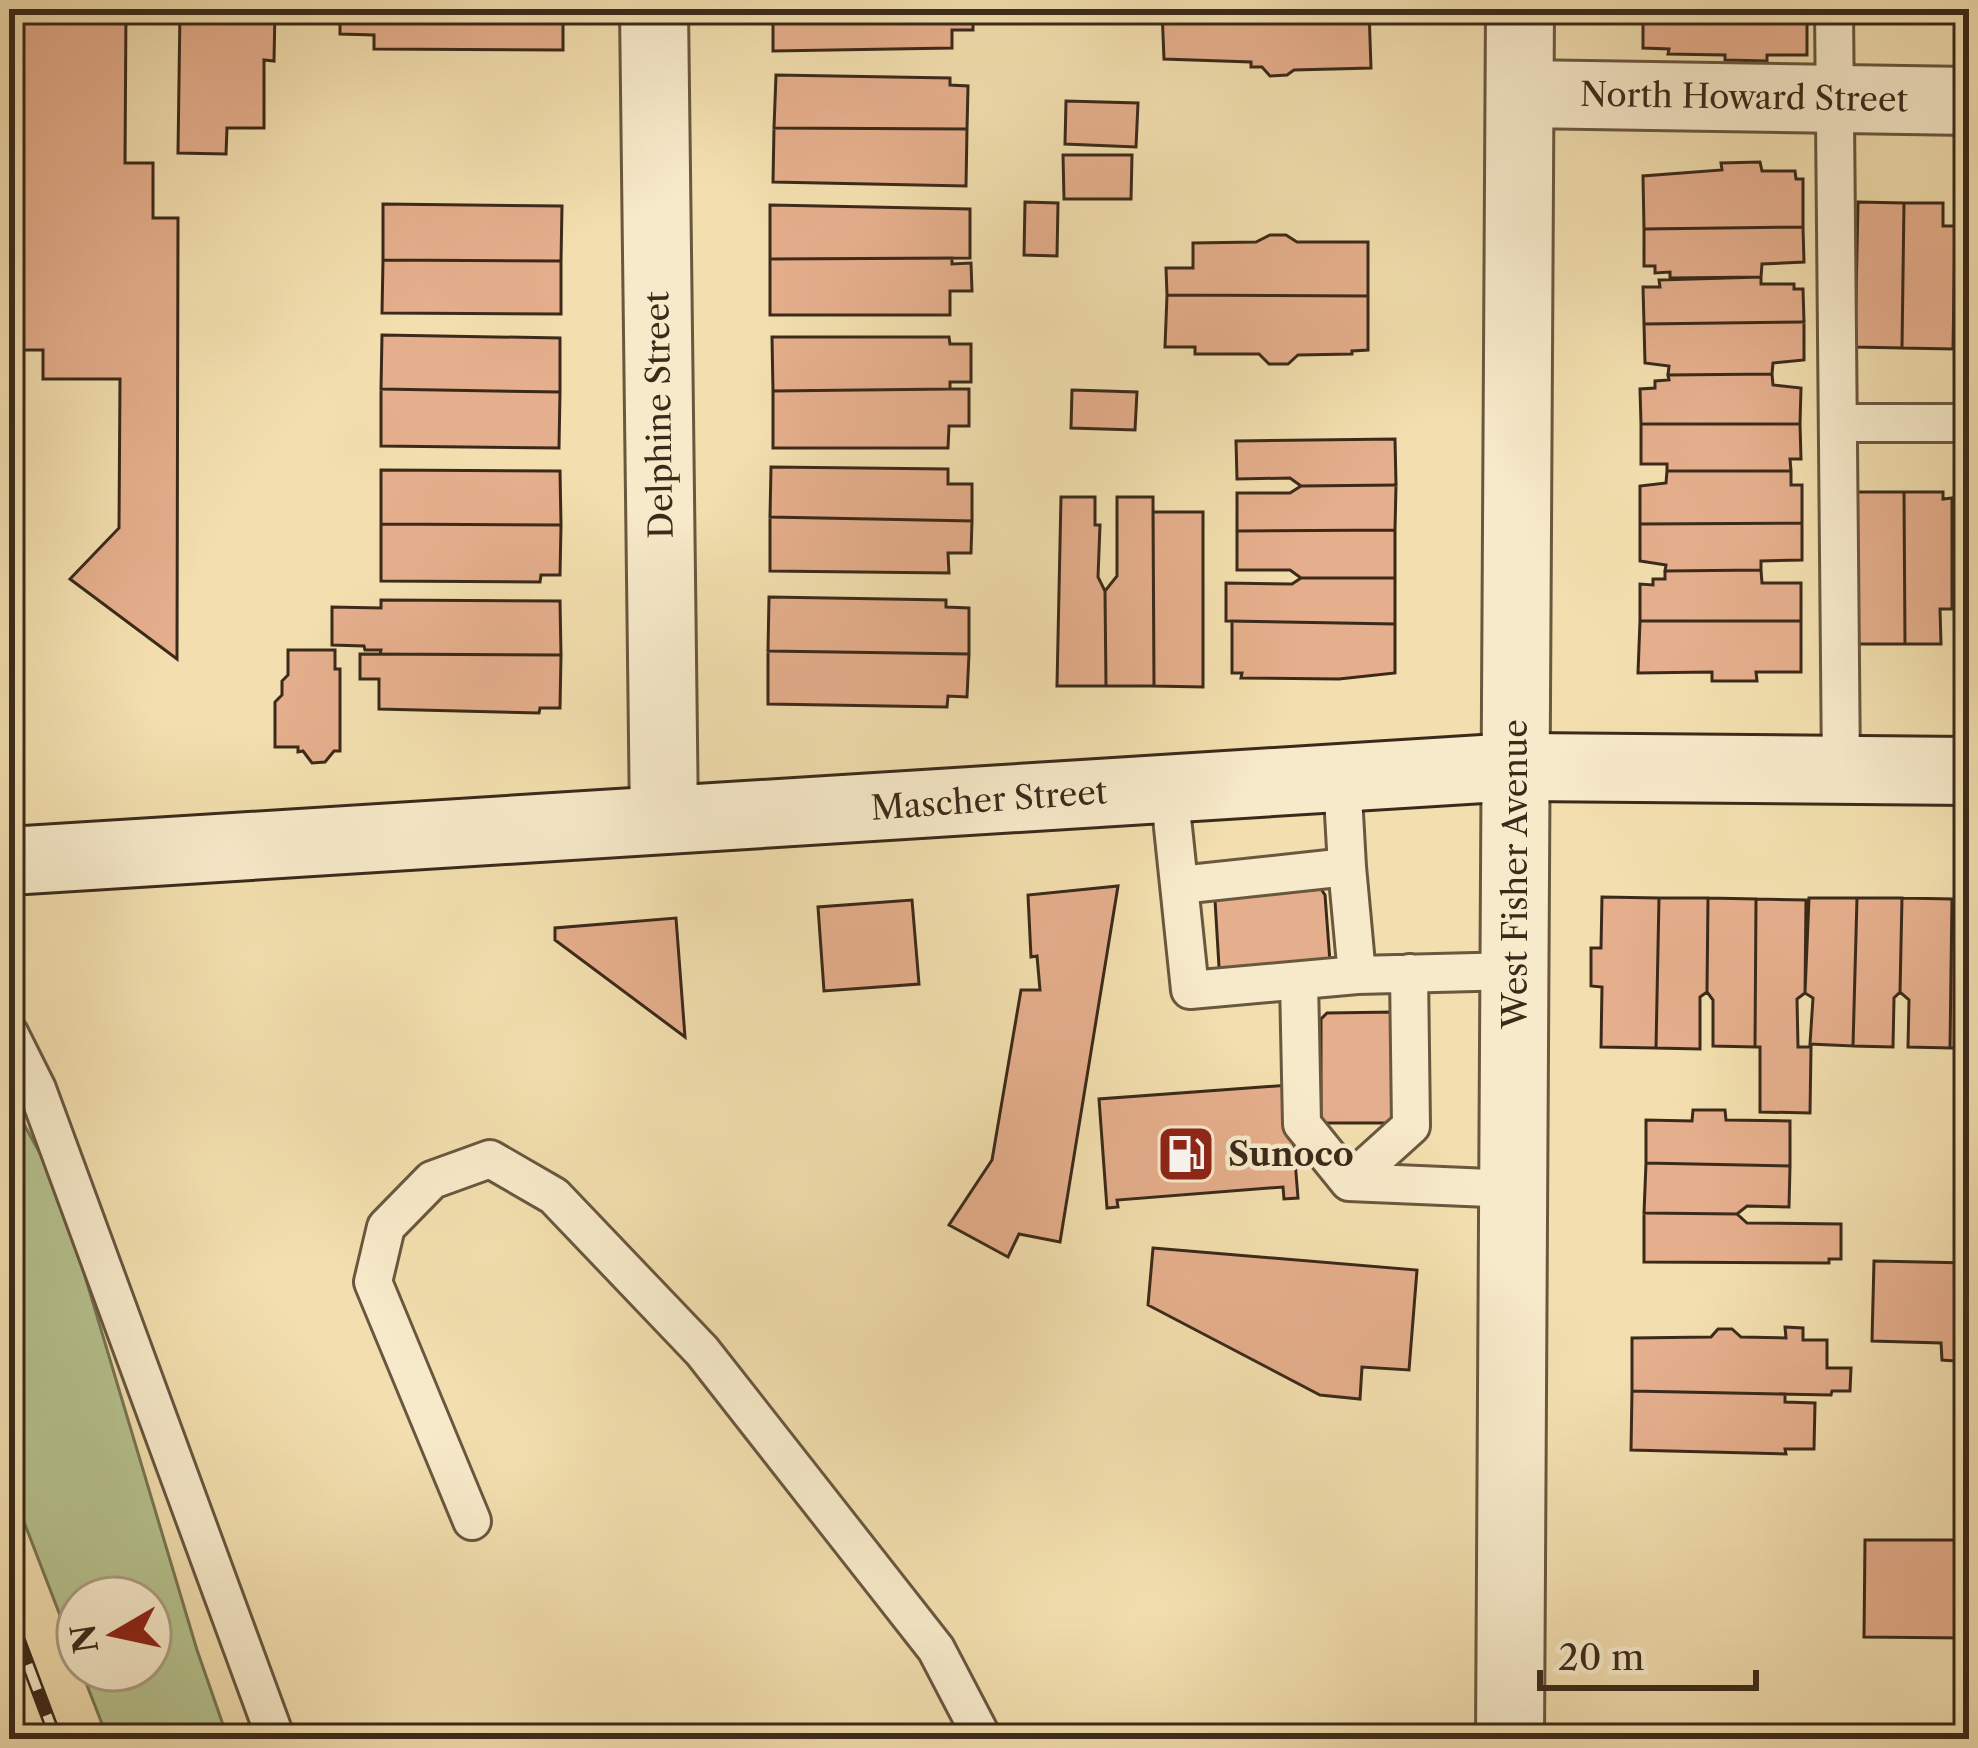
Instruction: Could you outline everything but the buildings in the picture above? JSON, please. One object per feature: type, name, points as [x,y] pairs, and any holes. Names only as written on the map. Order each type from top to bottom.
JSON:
[{"type":"street","name":"Delphine Street","points":[[654,9],[664,820]]},
{"type":"street","name":"West Fisher Avenue","points":[[1510,1739],[1520,9]]},
{"type":"street","name":"North Howard Street","points":[[1520,94],[1969,101]]},
{"type":"street","name":"Mascher Street","points":[[9,861],[1515,767],[1969,771]]},
{"type":"lane","points":[[1834,9],[1841,770]]},
{"type":"lane","points":[[1838,423],[1969,423]]},
{"type":"lane","points":[[1342,778],[1357,975]]},
{"type":"lane","points":[[1169,789],[1190,990],[1357,975],[1515,971]]},
{"type":"lane","points":[[1180,885],[1347,867]]},
{"type":"lane","points":[[1349,1182],[1411,1126],[1409,973]]},
{"type":"lane","points":[[1299,981],[1302,1124],[1349,1182],[1513,1189]]},
{"type":"lane","points":[[9,1033],[37,1089],[276,1739]]},
{"type":"lane","points":[[472,1521],[373,1282],[386,1227],[432,1180],[490,1159],[554,1196],[702,1352],[935,1649],[983,1739]]},
{"type":"green space","points":[[9,1097],[58,1186],[228,1739],[108,1739],[90,1694],[174,1694],[174,1574],[54,1574],[54,1600],[9,1483]]},
{"type":"railway","points":[[9,1614],[56,1739]]},
{"type":"place","name":"Sunoco","points":[[1186,1154]]}]
